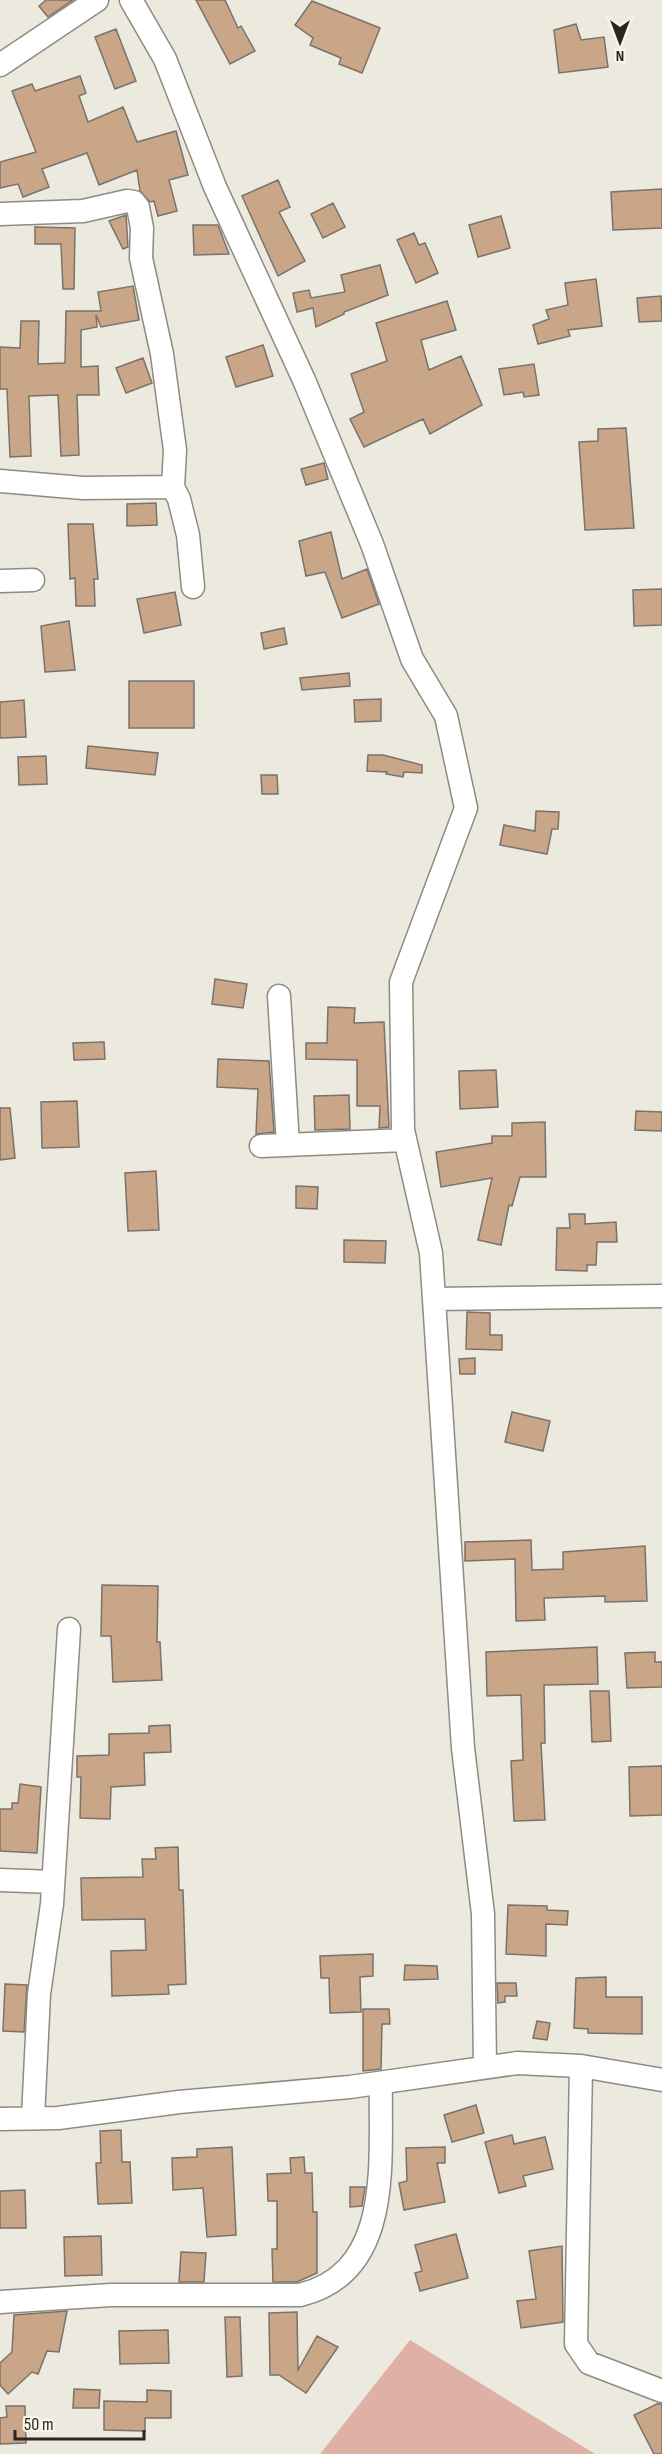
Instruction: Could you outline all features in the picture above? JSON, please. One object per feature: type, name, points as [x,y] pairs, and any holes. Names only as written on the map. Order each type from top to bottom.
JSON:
[{"type":"street","points":[[0,65],[51,33],[97,0]]},
{"type":"street","points":[[130,0],[165,59],[214,188],[304,380],[372,544],[412,659],[446,716],[466,808],[401,982],[405,1140],[432,1253],[463,1749],[483,1914],[484,2067]]},
{"type":"street","points":[[0,214],[83,211],[127,201],[134,202],[138,207],[142,228],[141,258],[162,354],[174,450],[173,487],[179,500],[188,535],[193,587]]},
{"type":"street","points":[[0,482],[84,488],[173,487]]},
{"type":"street","points":[[0,581],[33,580]]},
{"type":"street","points":[[279,996],[288,1145]]},
{"type":"street","points":[[261,1146],[405,1140]]},
{"type":"street","points":[[434,1299],[662,1296]]},
{"type":"street","points":[[33,2118],[39,1994],[53,1882],[69,1629]]},
{"type":"street","points":[[0,1880],[53,1882]]},
{"type":"street","points":[[0,2118],[33,2118],[381,2083],[517,2062],[581,2066],[662,2080]]},
{"type":"street","points":[[581,2066],[576,2344],[588,2362],[662,2391]]},
{"type":"street","points":[[0,2302],[111,2295],[235,2293],[300,2295],[319,2290],[349,2268],[360,2254],[372,2231],[378,2171],[381,2083]]},
{"type":"shaded area","points":[[410,2340],[595,2454],[320,2454]]},
{"type":"building","points":[[46,0],[73,0],[48,17],[39,6]]},
{"type":"building","points":[[196,0],[225,0],[238,28],[241,26],[255,51],[230,64]]},
{"type":"building","points":[[312,1],[380,28],[362,73],[339,64],[341,58],[310,45],[313,38],[295,25]]},
{"type":"building","points":[[576,24],[581,40],[604,37],[608,67],[559,73],[554,30]]},
{"type":"building","points":[[116,29],[136,81],[115,89],[95,37]]},
{"type":"building","points":[[80,76],[86,93],[79,96],[88,122],[123,107],[137,142],[176,131],[188,175],[169,180],[177,211],[158,216],[154,201],[150,202],[140,191],[137,170],[99,185],[87,153],[42,169],[49,187],[23,197],[18,184],[0,188],[0,162],[36,152],[12,91],[32,84],[35,91]]},
{"type":"building","points":[[278,180],[290,207],[279,212],[305,261],[278,276],[242,196]]},
{"type":"building","points":[[662,189],[662,228],[613,230],[611,192]]},
{"type":"building","points":[[333,203],[345,227],[323,238],[311,214]]},
{"type":"building","points":[[126,215],[128,247],[123,249],[109,221]]},
{"type":"building","points":[[501,216],[510,248],[478,257],[469,225]]},
{"type":"building","points":[[193,225],[218,225],[229,254],[194,255]]},
{"type":"building","points":[[35,227],[75,228],[74,289],[63,289],[61,244],[35,244]]},
{"type":"building","points":[[414,233],[419,245],[425,243],[438,273],[416,283],[397,240]]},
{"type":"building","points":[[380,265],[388,295],[344,312],[316,327],[313,308],[297,312],[293,293],[309,290],[311,298],[345,292],[341,275]]},
{"type":"building","points":[[596,279],[602,326],[568,330],[570,336],[538,344],[533,325],[549,319],[546,310],[568,305],[565,283]]},
{"type":"building","points":[[133,286],[139,320],[101,327],[96,315],[97,327],[81,330],[81,367],[98,366],[99,395],[77,395],[79,455],[61,456],[58,395],[29,396],[31,456],[10,457],[7,389],[0,389],[0,347],[20,348],[21,321],[39,321],[38,364],[65,363],[66,311],[101,311],[98,292]]},
{"type":"building","points":[[661,296],[662,321],[639,322],[637,298]]},
{"type":"building","points":[[447,301],[456,330],[421,340],[429,370],[461,356],[482,405],[430,434],[423,419],[364,447],[350,419],[364,412],[351,374],[387,361],[376,323]]},
{"type":"building","points":[[263,345],[273,376],[236,387],[226,357]]},
{"type":"building","points":[[143,358],[152,383],[126,393],[116,368]]},
{"type":"building","points":[[534,364],[539,395],[524,397],[523,392],[504,395],[499,369]]},
{"type":"building","points":[[626,428],[634,528],[585,530],[579,442],[598,441],[598,429]]},
{"type":"building","points":[[324,463],[328,479],[306,485],[301,469]]},
{"type":"building","points":[[156,503],[157,525],[127,526],[127,504]]},
{"type":"building","points":[[68,524],[93,524],[98,579],[94,579],[95,606],[76,606],[75,578],[70,579]]},
{"type":"building","points":[[331,532],[342,579],[367,569],[379,604],[342,618],[325,572],[306,576],[299,541]]},
{"type":"building","points":[[662,589],[662,625],[634,626],[633,590]]},
{"type":"building","points":[[175,592],[181,625],[144,633],[137,599]]},
{"type":"building","points":[[69,621],[75,670],[45,672],[41,626]]},
{"type":"building","points":[[284,628],[287,644],[264,649],[261,633]]},
{"type":"building","points":[[349,673],[350,686],[302,690],[300,678]]},
{"type":"building","points":[[129,681],[194,681],[194,728],[129,728]]},
{"type":"building","points":[[381,699],[381,721],[355,722],[354,700]]},
{"type":"building","points":[[24,700],[26,737],[0,738],[0,702]]},
{"type":"building","points":[[88,746],[158,753],[155,775],[86,768]]},
{"type":"building","points":[[368,755],[383,755],[422,765],[422,773],[404,772],[403,777],[386,774],[387,772],[367,771]]},
{"type":"building","points":[[46,756],[47,784],[19,785],[18,757]]},
{"type":"building","points":[[261,775],[277,775],[278,794],[262,794]]},
{"type":"building","points":[[536,811],[559,812],[558,829],[552,829],[547,854],[500,845],[504,825],[535,831]]},
{"type":"building","points":[[215,979],[247,984],[243,1008],[212,1004]]},
{"type":"building","points":[[328,1007],[355,1008],[354,1023],[384,1022],[389,1127],[379,1128],[380,1106],[357,1106],[357,1060],[306,1059],[306,1043],[327,1043]]},
{"type":"building","points":[[104,1042],[105,1059],[74,1060],[73,1043]]},
{"type":"building","points":[[218,1059],[269,1061],[274,1132],[256,1134],[258,1089],[217,1087]]},
{"type":"building","points":[[496,1070],[498,1107],[460,1109],[459,1071]]},
{"type":"building","points":[[349,1095],[350,1129],[315,1130],[314,1096]]},
{"type":"building","points":[[77,1101],[79,1147],[42,1148],[41,1102]]},
{"type":"building","points":[[0,1108],[10,1108],[15,1158],[0,1160]]},
{"type":"building","points":[[636,1111],[662,1112],[662,1131],[635,1130]]},
{"type":"building","points":[[545,1122],[546,1177],[520,1177],[512,1206],[509,1205],[501,1245],[478,1240],[492,1178],[441,1187],[436,1152],[492,1143],[492,1136],[512,1136],[512,1123]]},
{"type":"building","points":[[156,1171],[159,1230],[128,1231],[125,1173]]},
{"type":"building","points":[[296,1186],[318,1187],[317,1209],[296,1208]]},
{"type":"building","points":[[569,1214],[585,1214],[585,1224],[616,1222],[617,1242],[597,1242],[596,1265],[587,1265],[587,1271],[556,1270],[557,1228],[570,1228]]},
{"type":"building","points":[[344,1240],[386,1241],[385,1263],[344,1262]]},
{"type":"building","points":[[467,1312],[490,1313],[490,1335],[502,1335],[502,1350],[466,1349]]},
{"type":"building","points":[[475,1358],[475,1374],[460,1374],[459,1359]]},
{"type":"building","points":[[512,1412],[550,1421],[543,1451],[505,1442]]},
{"type":"building","points":[[531,1540],[532,1570],[563,1569],[563,1552],[645,1546],[647,1601],[605,1602],[605,1596],[544,1598],[545,1620],[516,1621],[515,1559],[465,1561],[465,1542]]},
{"type":"building","points":[[102,1585],[158,1586],[157,1642],[160,1642],[162,1680],[113,1682],[111,1636],[101,1636]]},
{"type":"building","points":[[597,1647],[598,1684],[544,1685],[545,1743],[541,1743],[545,1820],[514,1821],[511,1761],[523,1760],[521,1695],[487,1696],[486,1652]]},
{"type":"building","points":[[655,1652],[655,1662],[662,1662],[662,1687],[627,1688],[625,1653]]},
{"type":"building","points":[[590,1691],[609,1691],[611,1741],[592,1742]]},
{"type":"building","points":[[170,1725],[171,1752],[144,1753],[145,1785],[111,1787],[110,1819],[80,1818],[81,1777],[77,1777],[77,1756],[109,1755],[109,1734],[149,1733],[149,1726]]},
{"type":"building","points":[[662,1766],[662,1815],[630,1816],[629,1767]]},
{"type":"building","points":[[20,1784],[41,1787],[37,1853],[0,1851],[0,1809],[12,1809],[12,1803],[18,1803]]},
{"type":"building","points":[[178,1847],[179,1890],[183,1890],[186,1984],[168,1985],[169,1994],[112,1996],[111,1951],[146,1950],[145,1919],[82,1920],[81,1878],[143,1877],[142,1859],[156,1859],[155,1848]]},
{"type":"building","points":[[508,1905],[547,1906],[547,1910],[568,1911],[567,1925],[546,1924],[546,1956],[506,1954]]},
{"type":"building","points":[[373,1954],[373,1976],[360,1977],[361,2012],[330,2013],[329,1978],[321,1978],[320,1956]]},
{"type":"building","points":[[405,1965],[437,1966],[438,1979],[404,1980]]},
{"type":"building","points":[[606,1977],[606,1997],[642,1997],[642,2034],[588,2033],[588,2029],[574,2028],[576,1978]]},
{"type":"building","points":[[497,1983],[516,1983],[517,1996],[505,1996],[505,2002],[498,2003]]},
{"type":"building","points":[[5,1984],[27,1985],[24,2032],[3,2031]]},
{"type":"building","points":[[363,2009],[389,2009],[390,2024],[382,2024],[381,2069],[363,2071]]},
{"type":"building","points":[[537,2021],[550,2023],[547,2040],[533,2038]]},
{"type":"building","points":[[476,2105],[484,2133],[452,2142],[444,2115]]},
{"type":"building","points":[[121,2130],[122,2162],[130,2162],[132,2203],[98,2204],[96,2163],[101,2163],[100,2131]]},
{"type":"building","points":[[512,2135],[514,2144],[545,2137],[553,2169],[523,2176],[526,2186],[499,2193],[485,2142]]},
{"type":"building","points":[[232,2147],[236,2235],[207,2237],[203,2188],[173,2190],[172,2158],[197,2157],[197,2149]]},
{"type":"building","points":[[445,2147],[445,2163],[437,2163],[445,2202],[404,2210],[399,2183],[407,2181],[406,2148]]},
{"type":"building","points":[[304,2157],[305,2173],[312,2173],[313,2212],[317,2212],[317,2273],[297,2282],[273,2282],[272,2249],[277,2249],[277,2201],[268,2201],[267,2174],[291,2173],[290,2158]]},
{"type":"building","points":[[350,2187],[365,2187],[362,2206],[350,2207]]},
{"type":"building","points":[[25,2190],[26,2228],[0,2228],[0,2191]]},
{"type":"building","points":[[456,2234],[468,2278],[420,2291],[415,2273],[422,2271],[415,2245]]},
{"type":"building","points":[[101,2236],[102,2275],[65,2276],[64,2237]]},
{"type":"building","points":[[562,2246],[563,2322],[521,2328],[517,2301],[536,2299],[529,2251]]},
{"type":"building","points":[[181,2252],[206,2253],[204,2282],[179,2282]]},
{"type":"building","points":[[67,2311],[59,2352],[47,2351],[38,2374],[32,2372],[8,2394],[0,2385],[0,2363],[12,2352],[14,2315]]},
{"type":"building","points":[[297,2312],[298,2370],[317,2336],[338,2347],[306,2393],[279,2375],[270,2375],[269,2313]]},
{"type":"building","points":[[225,2317],[240,2317],[242,2376],[227,2377]]},
{"type":"building","points":[[168,2330],[169,2363],[120,2364],[119,2331]]},
{"type":"building","points":[[74,2389],[100,2390],[99,2408],[73,2408]]},
{"type":"building","points":[[147,2390],[171,2391],[171,2418],[145,2418],[145,2431],[104,2430],[104,2401],[147,2402]]},
{"type":"building","points":[[657,2404],[662,2404],[662,2454],[654,2454],[634,2415]]},
{"type":"building","points":[[6,2406],[25,2406],[26,2443],[0,2444],[0,2418],[7,2417]]}]
